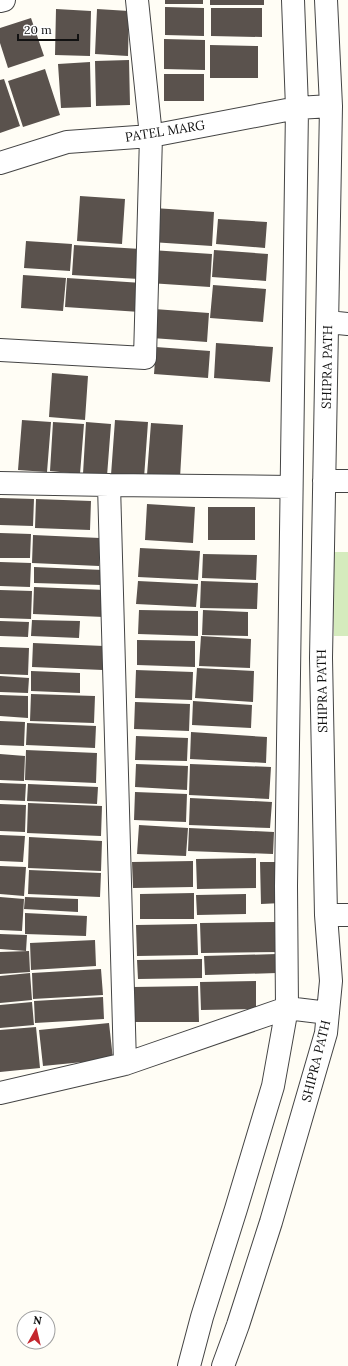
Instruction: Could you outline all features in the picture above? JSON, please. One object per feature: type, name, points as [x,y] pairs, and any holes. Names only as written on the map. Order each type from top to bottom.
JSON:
[{"type":"street","points":[[0,2],[4,0]]},
{"type":"street","points":[[0,350],[144,358],[151,136],[137,0]]},
{"type":"street","points":[[189,1366],[202,1318],[273,1086],[287,1008],[286,886],[297,108],[293,0]]},
{"type":"street","name":"SHIPRA PATH","points":[[223,1366],[271,1222],[326,1033],[331,981],[326,915],[321,658],[324,481],[338,323],[326,0]]},
{"type":"street","name":"PATEL MARG","points":[[0,163],[68,142],[151,136],[297,108],[331,106]]},
{"type":"street","points":[[324,481],[348,481]]},
{"type":"street","points":[[0,484],[291,487]]},
{"type":"street","points":[[109,485],[125,1064]]},
{"type":"street","points":[[326,915],[348,915]]},
{"type":"street","points":[[0,1093],[125,1064],[287,1008],[328,1013]]},
{"type":"green space","points":[[332,552],[348,552],[348,636],[334,636]]},
{"type":"building","points":[[165,0],[203,0],[203,4],[165,4]]},
{"type":"building","points":[[210,0],[264,0],[264,5],[210,5]]},
{"type":"building","points":[[165,7],[204,8],[204,36],[165,35]]},
{"type":"building","points":[[211,8],[262,8],[262,37],[211,36]]},
{"type":"building","points":[[56,9],[91,11],[90,56],[55,55]]},
{"type":"building","points":[[97,9],[129,11],[128,56],[95,54]]},
{"type":"building","points":[[31,18],[44,56],[8,68],[0,43],[0,28]]},
{"type":"building","points":[[164,39],[205,40],[205,70],[164,69]]},
{"type":"building","points":[[210,45],[258,46],[258,78],[210,78]]},
{"type":"building","points":[[129,60],[130,105],[96,106],[95,61]]},
{"type":"building","points":[[90,62],[91,107],[61,108],[58,64]]},
{"type":"building","points":[[45,69],[60,115],[23,127],[8,81]]},
{"type":"building","points":[[164,74],[204,74],[204,101],[164,101]]},
{"type":"building","points":[[4,79],[20,126],[0,133],[0,80]]},
{"type":"building","points":[[80,196],[125,199],[122,244],[77,241]]},
{"type":"building","points":[[154,208],[214,212],[212,246],[151,242]]},
{"type":"building","points":[[218,219],[267,222],[265,248],[216,244]]},
{"type":"building","points":[[26,241],[72,244],[70,271],[24,268]]},
{"type":"building","points":[[74,245],[141,249],[139,279],[72,275]]},
{"type":"building","points":[[151,250],[212,254],[210,287],[149,283]]},
{"type":"building","points":[[214,250],[268,254],[266,281],[212,277]]},
{"type":"building","points":[[23,275],[66,278],[63,311],[21,308]]},
{"type":"building","points":[[67,278],[142,283],[140,312],[65,307]]},
{"type":"building","points":[[213,285],[266,289],[263,322],[210,318]]},
{"type":"building","points":[[154,309],[209,313],[207,342],[152,338]]},
{"type":"building","points":[[216,343],[273,347],[270,382],[214,378]]},
{"type":"building","points":[[156,347],[210,351],[208,378],[154,374]]},
{"type":"building","points":[[52,373],[88,376],[85,420],[49,417]]},
{"type":"building","points":[[22,420],[51,422],[47,472],[18,470]]},
{"type":"building","points":[[115,420],[148,422],[144,478],[111,475]]},
{"type":"building","points":[[53,422],[84,424],[80,474],[50,471]]},
{"type":"building","points":[[86,422],[111,424],[107,476],[83,474]]},
{"type":"building","points":[[151,423],[183,425],[180,478],[147,475]]},
{"type":"building","points":[[0,498],[34,499],[33,526],[0,525]]},
{"type":"building","points":[[36,499],[91,501],[90,530],[35,528]]},
{"type":"building","points":[[147,504],[195,507],[193,543],[145,540]]},
{"type":"building","points":[[208,507],[255,507],[255,540],[208,540]]},
{"type":"building","points":[[0,533],[31,534],[30,558],[0,558]]},
{"type":"building","points":[[33,535],[100,538],[99,566],[32,563]]},
{"type":"building","points":[[140,548],[200,551],[198,580],[138,577]]},
{"type":"building","points":[[203,554],[257,555],[256,580],[202,578]]},
{"type":"building","points":[[0,562],[31,563],[30,587],[0,586]]},
{"type":"building","points":[[34,567],[103,570],[102,585],[34,583]]},
{"type":"building","points":[[138,581],[198,584],[196,607],[136,604]]},
{"type":"building","points":[[201,581],[258,583],[257,609],[200,608]]},
{"type":"building","points":[[34,587],[105,590],[104,617],[33,614]]},
{"type":"building","points":[[0,590],[32,591],[31,619],[0,618]]},
{"type":"building","points":[[139,610],[198,611],[198,636],[138,634]]},
{"type":"building","points":[[203,610],[248,612],[248,636],[202,635]]},
{"type":"building","points":[[32,620],[80,621],[79,638],[31,636]]},
{"type":"building","points":[[0,621],[29,622],[28,637],[0,636]]},
{"type":"building","points":[[201,636],[251,639],[250,668],[199,666]]},
{"type":"building","points":[[137,640],[195,641],[195,667],[137,665]]},
{"type":"building","points":[[33,643],[104,646],[103,670],[32,667]]},
{"type":"building","points":[[0,647],[29,648],[28,675],[0,674]]},
{"type":"building","points":[[197,668],[254,671],[253,702],[195,698]]},
{"type":"building","points":[[136,670],[193,672],[192,700],[135,698]]},
{"type":"building","points":[[31,671],[80,673],[80,693],[31,691]]},
{"type":"building","points":[[0,676],[29,678],[28,693],[0,692]]},
{"type":"building","points":[[31,694],[95,696],[94,723],[30,721]]},
{"type":"building","points":[[0,695],[28,696],[28,718],[0,716]]},
{"type":"building","points":[[193,701],[252,705],[251,728],[192,725]]},
{"type":"building","points":[[135,702],[190,704],[189,731],[134,729]]},
{"type":"building","points":[[0,721],[25,722],[24,746],[0,745]]},
{"type":"building","points":[[27,723],[96,726],[95,748],[26,745]]},
{"type":"building","points":[[191,732],[267,737],[266,763],[190,759]]},
{"type":"building","points":[[136,736],[188,738],[187,761],[135,760]]},
{"type":"building","points":[[26,750],[97,753],[96,783],[25,780]]},
{"type":"building","points":[[0,754],[25,756],[24,781],[0,780]]},
{"type":"building","points":[[136,764],[188,766],[187,790],[135,787]]},
{"type":"building","points":[[190,764],[271,767],[269,799],[189,795]]},
{"type":"building","points":[[0,783],[26,784],[25,801],[0,800]]},
{"type":"building","points":[[28,784],[98,787],[97,804],[27,801]]},
{"type":"building","points":[[135,792],[187,794],[186,822],[134,820]]},
{"type":"building","points":[[190,798],[272,802],[270,828],[189,825]]},
{"type":"building","points":[[28,803],[102,806],[101,836],[27,833]]},
{"type":"building","points":[[0,804],[26,805],[25,832],[0,831]]},
{"type":"building","points":[[139,825],[188,828],[186,856],[137,854]]},
{"type":"building","points":[[189,828],[274,832],[273,854],[188,851]]},
{"type":"building","points":[[0,835],[25,836],[23,862],[0,861]]},
{"type":"building","points":[[29,837],[102,841],[101,871],[28,868]]},
{"type":"building","points":[[256,858],[256,888],[197,889],[196,859]]},
{"type":"building","points":[[193,861],[193,887],[133,888],[132,862]]},
{"type":"building","points":[[260,862],[282,862],[282,903],[261,904]]},
{"type":"building","points":[[0,866],[26,867],[24,896],[0,894]]},
{"type":"building","points":[[29,870],[101,873],[100,897],[28,894]]},
{"type":"building","points":[[194,893],[194,919],[140,919],[140,894]]},
{"type":"building","points":[[246,894],[246,914],[197,915],[196,895]]},
{"type":"building","points":[[0,897],[24,899],[22,931],[0,930]]},
{"type":"building","points":[[25,897],[78,899],[78,912],[24,909]]},
{"type":"building","points":[[25,913],[87,916],[86,936],[25,934]]},
{"type":"building","points":[[277,922],[278,952],[201,953],[200,923]]},
{"type":"building","points":[[197,924],[198,955],[137,956],[136,925]]},
{"type":"building","points":[[0,934],[27,935],[26,951],[0,949]]},
{"type":"building","points":[[95,940],[96,966],[31,970],[30,943]]},
{"type":"building","points":[[29,951],[30,972],[0,974],[0,952]]},
{"type":"building","points":[[277,954],[277,973],[205,975],[204,956]]},
{"type":"building","points":[[202,959],[202,978],[138,979],[137,960]]},
{"type":"building","points":[[101,969],[103,995],[33,999],[32,973]]},
{"type":"building","points":[[30,973],[32,1000],[0,1003],[0,976]]},
{"type":"building","points":[[256,981],[256,1009],[201,1010],[200,982]]},
{"type":"building","points":[[198,986],[199,1022],[133,1022],[133,987]]},
{"type":"building","points":[[103,997],[104,1019],[35,1023],[34,1001]]},
{"type":"building","points":[[32,1002],[34,1025],[0,1028],[0,1005]]},
{"type":"building","points":[[109,1023],[113,1059],[43,1066],[39,1030]]},
{"type":"building","points":[[36,1027],[40,1068],[0,1072],[0,1030]]}]
